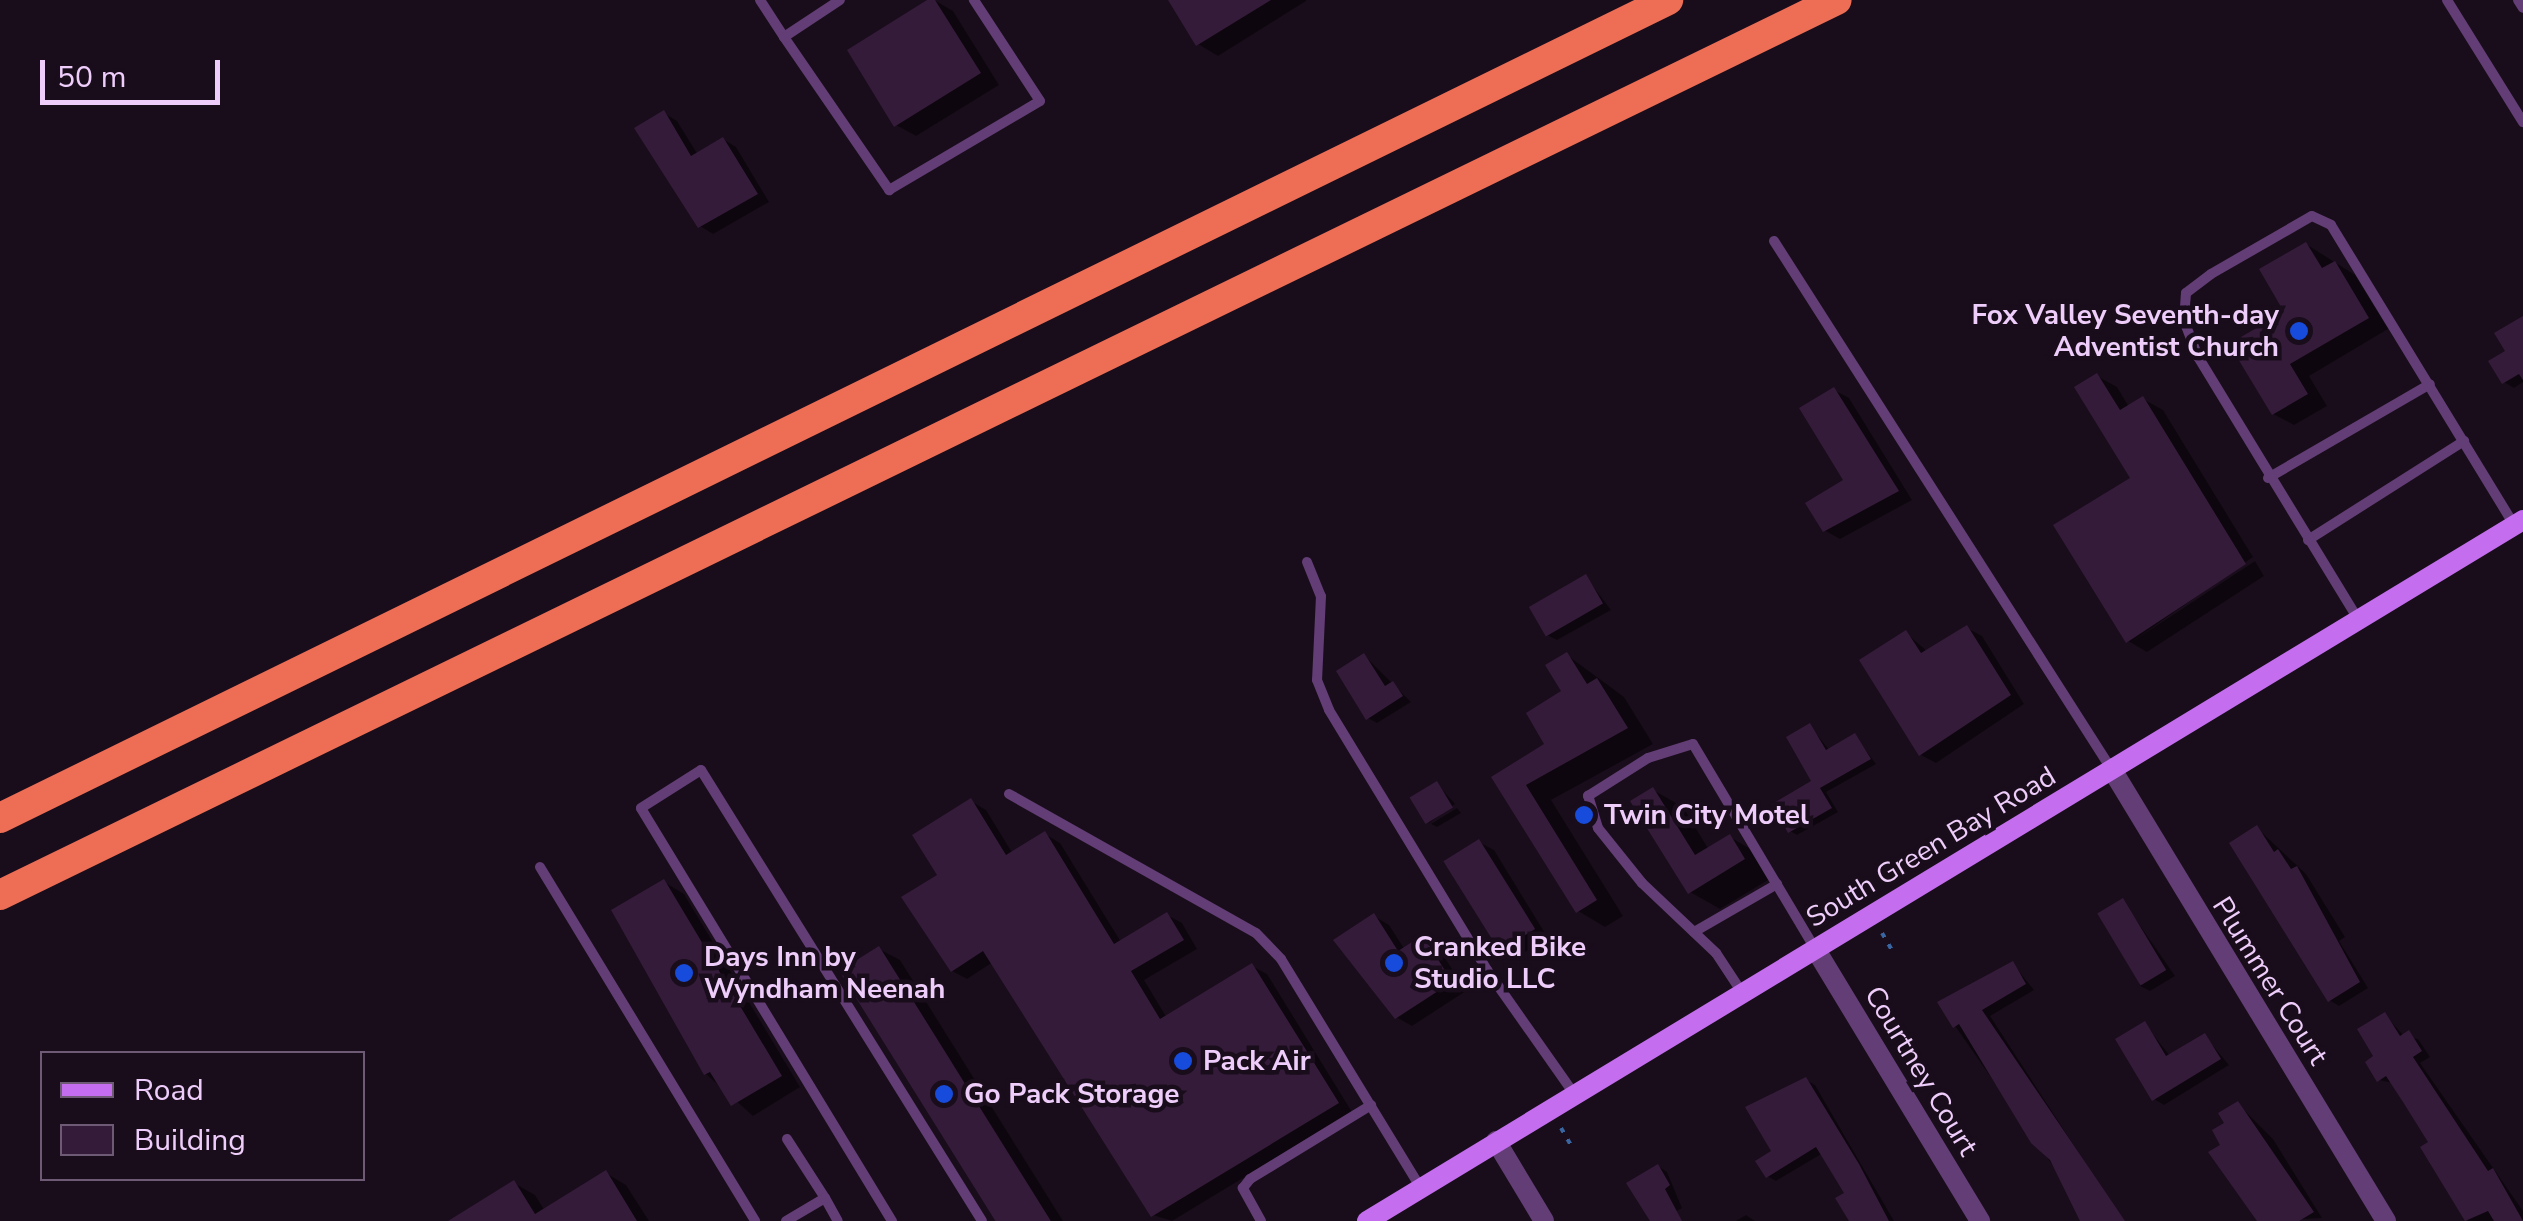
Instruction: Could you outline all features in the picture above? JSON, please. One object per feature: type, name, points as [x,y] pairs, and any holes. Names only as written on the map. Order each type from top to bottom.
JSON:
[{"type":"highway","points":[[0,818],[1668,0]]},
{"type":"highway","points":[[0,895],[1837,0]]},
{"type":"main road","name":"South Green Bay Road","points":[[1367,1221],[2519,523]]},
{"type":"street","name":"Plummer Court","points":[[2111,768],[2386,1221]]},
{"type":"street","name":"Courtney Court","points":[[1816,950],[1980,1221]]},
{"type":"street","points":[[1496,1141],[1544,1221]]},
{"type":"lane","points":[[760,0],[889,190],[1040,100],[974,0]]},
{"type":"lane","points":[[784,37],[840,0]]},
{"type":"lane","points":[[2447,0],[2523,122]]},
{"type":"lane","points":[[2518,0],[2523,8]]},
{"type":"lane","points":[[2358,620],[2268,478],[2198,357],[2184,321],[2186,292],[2292,226],[2312,216],[2331,224],[2519,523]]},
{"type":"lane","points":[[1774,241],[2111,768]]},
{"type":"lane","points":[[2268,478],[2430,384]]},
{"type":"lane","points":[[2308,540],[2464,441]]},
{"type":"lane","points":[[1307,562],[1321,596],[1317,680],[1329,710],[1487,970],[1576,1096]]},
{"type":"lane","points":[[1742,994],[1694,932],[1598,828],[1588,796],[1648,758],[1693,744],[1816,950]]},
{"type":"lane","points":[[892,1221],[641,808],[701,770],[982,1221]]},
{"type":"lane","points":[[1008,794],[1256,933],[1281,960],[1422,1188]]},
{"type":"lane","points":[[540,867],[755,1221]]},
{"type":"lane","points":[[1694,932],[1776,884]]},
{"type":"lane","points":[[1261,1221],[1243,1188],[1250,1179],[1371,1106]]},
{"type":"lane","points":[[787,1140],[838,1221]]},
{"type":"lane","points":[[786,1221],[824,1198]]},
{"type":"building","points":[[927,0],[935,0],[981,73],[894,127],[847,50]]},
{"type":"building","points":[[1168,0],[1271,0],[1196,46]]},
{"type":"building","points":[[664,110],[691,156],[723,137],[758,194],[698,228],[634,128]]},
{"type":"building","name":"Fox Valley Seventh-day Adventist Church","points":[[2306,242],[2322,268],[2335,261],[2369,318],[2290,364],[2308,394],[2272,415],[2229,344],[2284,312],[2259,269]]},
{"type":"building","points":[[2523,316],[2523,380],[2519,374],[2502,384],[2488,361],[2505,351],[2494,333]]},
{"type":"building","points":[[2097,373],[2120,410],[2143,396],[2246,564],[2126,643],[2053,525],[2130,478],[2074,387]]},
{"type":"building","points":[[1834,387],[1899,491],[1823,532],[1805,503],[1843,480],[1799,408]]},
{"type":"building","points":[[1586,574],[1603,603],[1546,636],[1529,607]]},
{"type":"building","points":[[1967,625],[2011,695],[1919,756],[1859,660],[1906,630],[1921,653]]},
{"type":"building","points":[[1567,652],[1587,684],[1597,678],[1628,728],[1526,785],[1597,900],[1576,913],[1491,777],[1544,744],[1526,713],[1561,691],[1545,665]]},
{"type":"building","points":[[1364,653],[1385,686],[1393,681],[1403,696],[1366,720],[1336,671]]},
{"type":"building","points":[[1810,723],[1826,750],[1855,733],[1871,759],[1820,788],[1832,808],[1788,833],[1772,804],[1811,781],[1786,737]]},
{"type":"building","points":[[1437,781],[1453,808],[1426,824],[1410,797]]},
{"type":"building","points":[[1653,787],[1695,855],[1730,834],[1745,859],[1688,894],[1630,801]]},
{"type":"building","name":"Pack Air","points":[[971,798],[1006,855],[1045,831],[1114,944],[1167,912],[1184,940],[1131,971],[1160,1019],[1252,963],[1339,1103],[1151,1217],[983,951],[951,972],[901,897],[937,875],[912,835]]},
{"type":"building","points":[[2257,825],[2274,852],[2278,849],[2291,869],[2297,866],[2360,982],[2328,1002],[2229,843]]},
{"type":"building","points":[[1479,839],[1535,929],[1500,951],[1443,861]]},
{"type":"building","name":"Days Inn by Wyndham Neenah","points":[[664,879],[782,1076],[731,1106],[710,1072],[704,1075],[611,910]]},
{"type":"building","points":[[2123,898],[2166,970],[2141,985],[2097,913]]},
{"type":"building","name":"Cranked Bike Studio LLC","points":[[1374,913],[1398,951],[1423,935],[1452,982],[1395,1019],[1333,940]]},
{"type":"building","name":"Go Pack Storage","points":[[879,946],[1051,1221],[995,1221],[839,971]]},
{"type":"building","points":[[2013,961],[2026,984],[1982,1010],[2125,1221],[2080,1221],[2050,1160],[2031,1143],[1959,1024],[1953,1028],[1937,1002]]},
{"type":"building","points":[[2385,1012],[2400,1036],[2409,1030],[2422,1051],[2413,1057],[2488,1171],[2493,1168],[2523,1221],[2494,1221],[2488,1211],[2465,1221],[2420,1147],[2428,1142],[2403,1102],[2386,1076],[2377,1082],[2365,1062],[2373,1056],[2357,1029]]},
{"type":"building","points":[[2145,1021],[2166,1056],[2205,1033],[2221,1059],[2152,1101],[2115,1039]]},
{"type":"building","points":[[1806,1077],[1889,1221],[1849,1221],[1835,1198],[1844,1193],[1816,1147],[1766,1178],[1755,1161],[1771,1151],[1745,1107]]},
{"type":"building","points":[[2238,1101],[2314,1212],[2299,1221],[2257,1221],[2208,1152],[2220,1145],[2212,1130],[2224,1123],[2218,1113]]},
{"type":"building","points":[[1658,1164],[1670,1185],[1665,1189],[1682,1221],[1650,1221],[1626,1183]]},
{"type":"building","points":[[606,1170],[637,1221],[448,1221],[514,1180],[535,1214]]},
{"type":"place","name":"Fox Valley Seventh-day Adventist Church","points":[[2299,331]]},
{"type":"place","name":"Twin City Motel","points":[[1584,815]]},
{"type":"place","name":"Cranked Bike Studio LLC","points":[[1394,963]]},
{"type":"place","name":"Days Inn by Wyndham Neenah","points":[[684,973]]},
{"type":"place","name":"Pack Air","points":[[1183,1061]]},
{"type":"place","name":"Go Pack Storage","points":[[944,1094]]}]
